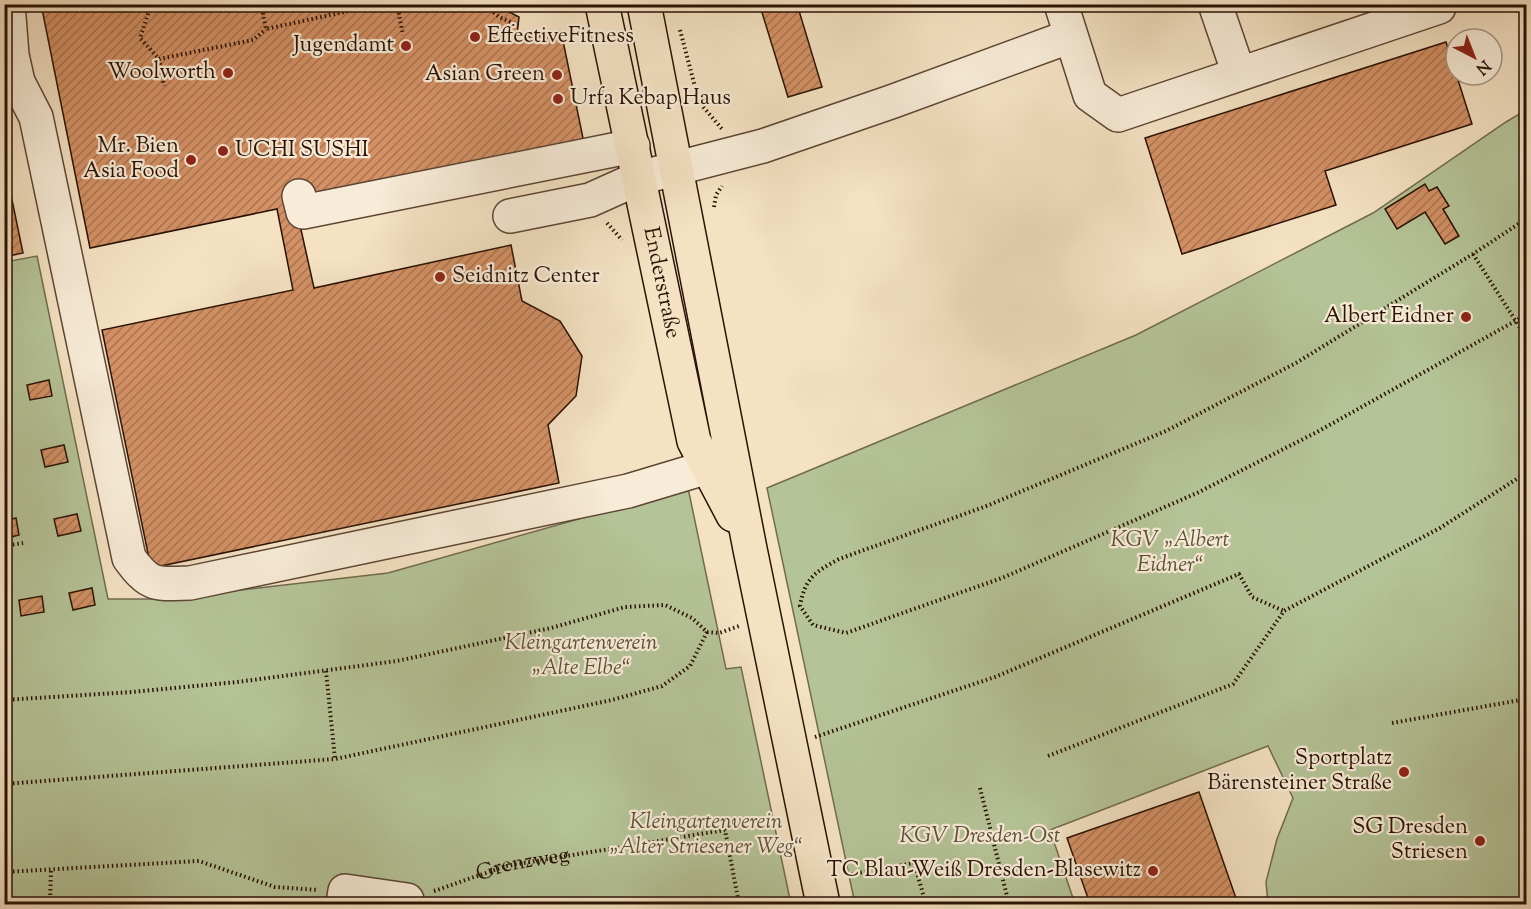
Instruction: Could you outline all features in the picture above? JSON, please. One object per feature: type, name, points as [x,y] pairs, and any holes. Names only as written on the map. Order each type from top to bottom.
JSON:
[{"type":"main road","name":"Enderstraße","points":[[602,4],[694,441],[750,549]]},
{"type":"main road","name":"Enderstraße","points":[[644,4],[750,549],[824,904]]},
{"type":"street","points":[[8,4],[14,64],[18,82],[36,117],[129,558],[142,576],[157,584],[190,583],[628,490],[708,467]]},
{"type":"street","points":[[1061,4],[1090,95],[1118,115],[1439,7],[1440,4]]},
{"type":"street","points":[[1215,4],[1239,74]]},
{"type":"street","points":[[299,196],[303,212],[636,162],[676,168],[763,146],[1071,36]]},
{"type":"street","points":[[510,216],[590,200],[636,162]]},
{"type":"street","points":[[344,898],[407,900]]},
{"type":"path","points":[[147,4],[149,11],[140,38],[159,59],[164,86]]},
{"type":"path","points":[[149,11],[177,4]]},
{"type":"path","points":[[261,4],[266,28]]},
{"type":"path","points":[[159,59],[253,40],[266,28],[381,4]]},
{"type":"path","points":[[397,4],[403,35]]},
{"type":"path","points":[[483,4],[500,17],[518,25]]},
{"type":"path","points":[[678,26],[683,36],[699,102],[724,132]]},
{"type":"path","points":[[1527,219],[1296,363],[1166,431],[984,507],[839,559],[817,571],[803,588],[801,606],[813,625],[846,633],[1002,578],[1197,493],[1317,432],[1527,315]]},
{"type":"path","points":[[604,221],[624,242]]},
{"type":"path","points":[[1473,254],[1527,337]]},
{"type":"path","points":[[1048,756],[1233,684],[1284,611],[1440,528],[1527,473]]},
{"type":"path","points":[[4,546],[23,543]]},
{"type":"path","points":[[815,738],[995,677],[1239,574],[1252,597],[1284,611]]},
{"type":"path","points":[[4,700],[132,692],[397,662],[551,628],[625,607],[665,605],[692,618],[707,632],[719,633],[742,625],[740,615]]},
{"type":"path","points":[[793,607],[801,606]]},
{"type":"path","points":[[4,784],[335,759],[612,700],[662,686],[690,666],[707,632]]},
{"type":"path","points":[[326,671],[335,759]]},
{"type":"path","points":[[1392,723],[1527,699]]},
{"type":"path","points":[[980,788],[1010,904]]},
{"type":"path","name":"Grenzweg","points":[[407,900],[506,866],[725,830],[739,904]]},
{"type":"path","points":[[4,872],[199,861],[275,887],[344,898]]},
{"type":"path","points":[[843,875],[914,863],[926,904]]},
{"type":"path","points":[[50,904],[51,868]]},
{"type":"green space","name":"KGV „Albert Eidner“","points":[[1526,110],[1526,904],[1268,904],[1266,882],[1277,839],[1293,798],[1268,746],[1050,830],[1075,904],[855,904],[767,488],[1136,335],[1373,213]]},
{"type":"green space","name":"Kleingartenverein „Alte Elbe“","points":[[37,256],[108,599],[162,599],[388,573],[688,488],[726,669],[741,667],[791,904],[5,904],[5,262]]},
{"type":"building","name":"Seidnitz Center","points":[[41,4],[494,4],[519,17],[517,35],[533,37],[561,31],[585,148],[294,198],[314,288],[511,245],[522,301],[560,321],[582,356],[576,396],[548,425],[559,483],[151,568],[102,330],[293,290],[277,209],[90,248]]},
{"type":"building","points":[[797,4],[822,87],[788,97],[760,6]]},
{"type":"building","points":[[1444,43],[1444,87],[1460,87],[1472,124],[1325,171],[1336,205],[1182,254],[1145,138]]},
{"type":"building","points":[[1425,184],[1429,191],[1437,187],[1449,206],[1443,209],[1459,236],[1445,244],[1425,212],[1397,229],[1385,209]]},
{"type":"building","points":[[11,195],[23,253],[4,257],[4,196]]},
{"type":"building","points":[[49,380],[52,396],[30,400],[27,385]]},
{"type":"building","points":[[64,445],[68,462],[45,467],[41,450]]},
{"type":"building","points":[[77,514],[81,531],[58,536],[54,519]]},
{"type":"building","points":[[16,518],[19,535],[4,539],[4,521]]},
{"type":"building","points":[[92,588],[95,605],[73,610],[69,593]]},
{"type":"building","points":[[42,596],[44,612],[21,616],[19,600]]},
{"type":"building","name":"TC Blau-Weiß Dresden-Blasewitz","points":[[1199,792],[1238,904],[1090,904],[1067,838]]},
{"type":"place","name":"EffectiveFitness","points":[[475,37]]},
{"type":"place","name":"Jugendamt","points":[[406,46]]},
{"type":"place","name":"Woolworth","points":[[228,73]]},
{"type":"place","name":"Asian Green","points":[[557,75]]},
{"type":"place","name":"Urfa Kebap Haus","points":[[558,99]]},
{"type":"place","name":"UCHI SUSHI","points":[[223,151]]},
{"type":"place","name":"Mr. Bien Asia Food","points":[[191,160]]},
{"type":"place","name":"Seidnitz Center","points":[[440,277]]},
{"type":"place","name":"Albert Eidner","points":[[1466,317]]},
{"type":"place","name":"Sportplatz Bärensteiner Straße","points":[[1404,772]]},
{"type":"place","name":"SG Dresden Striesen","points":[[1480,841]]},
{"type":"place","name":"TC Blau-Weiß Dresden-Blasewitz","points":[[1153,871]]},
{"type":"park label","name":"Kleingartenverein „Alter Striesener Weg“","points":[[706,836]]},
{"type":"park label","name":"KGV Dresden-Ost","points":[[980,837]]}]
